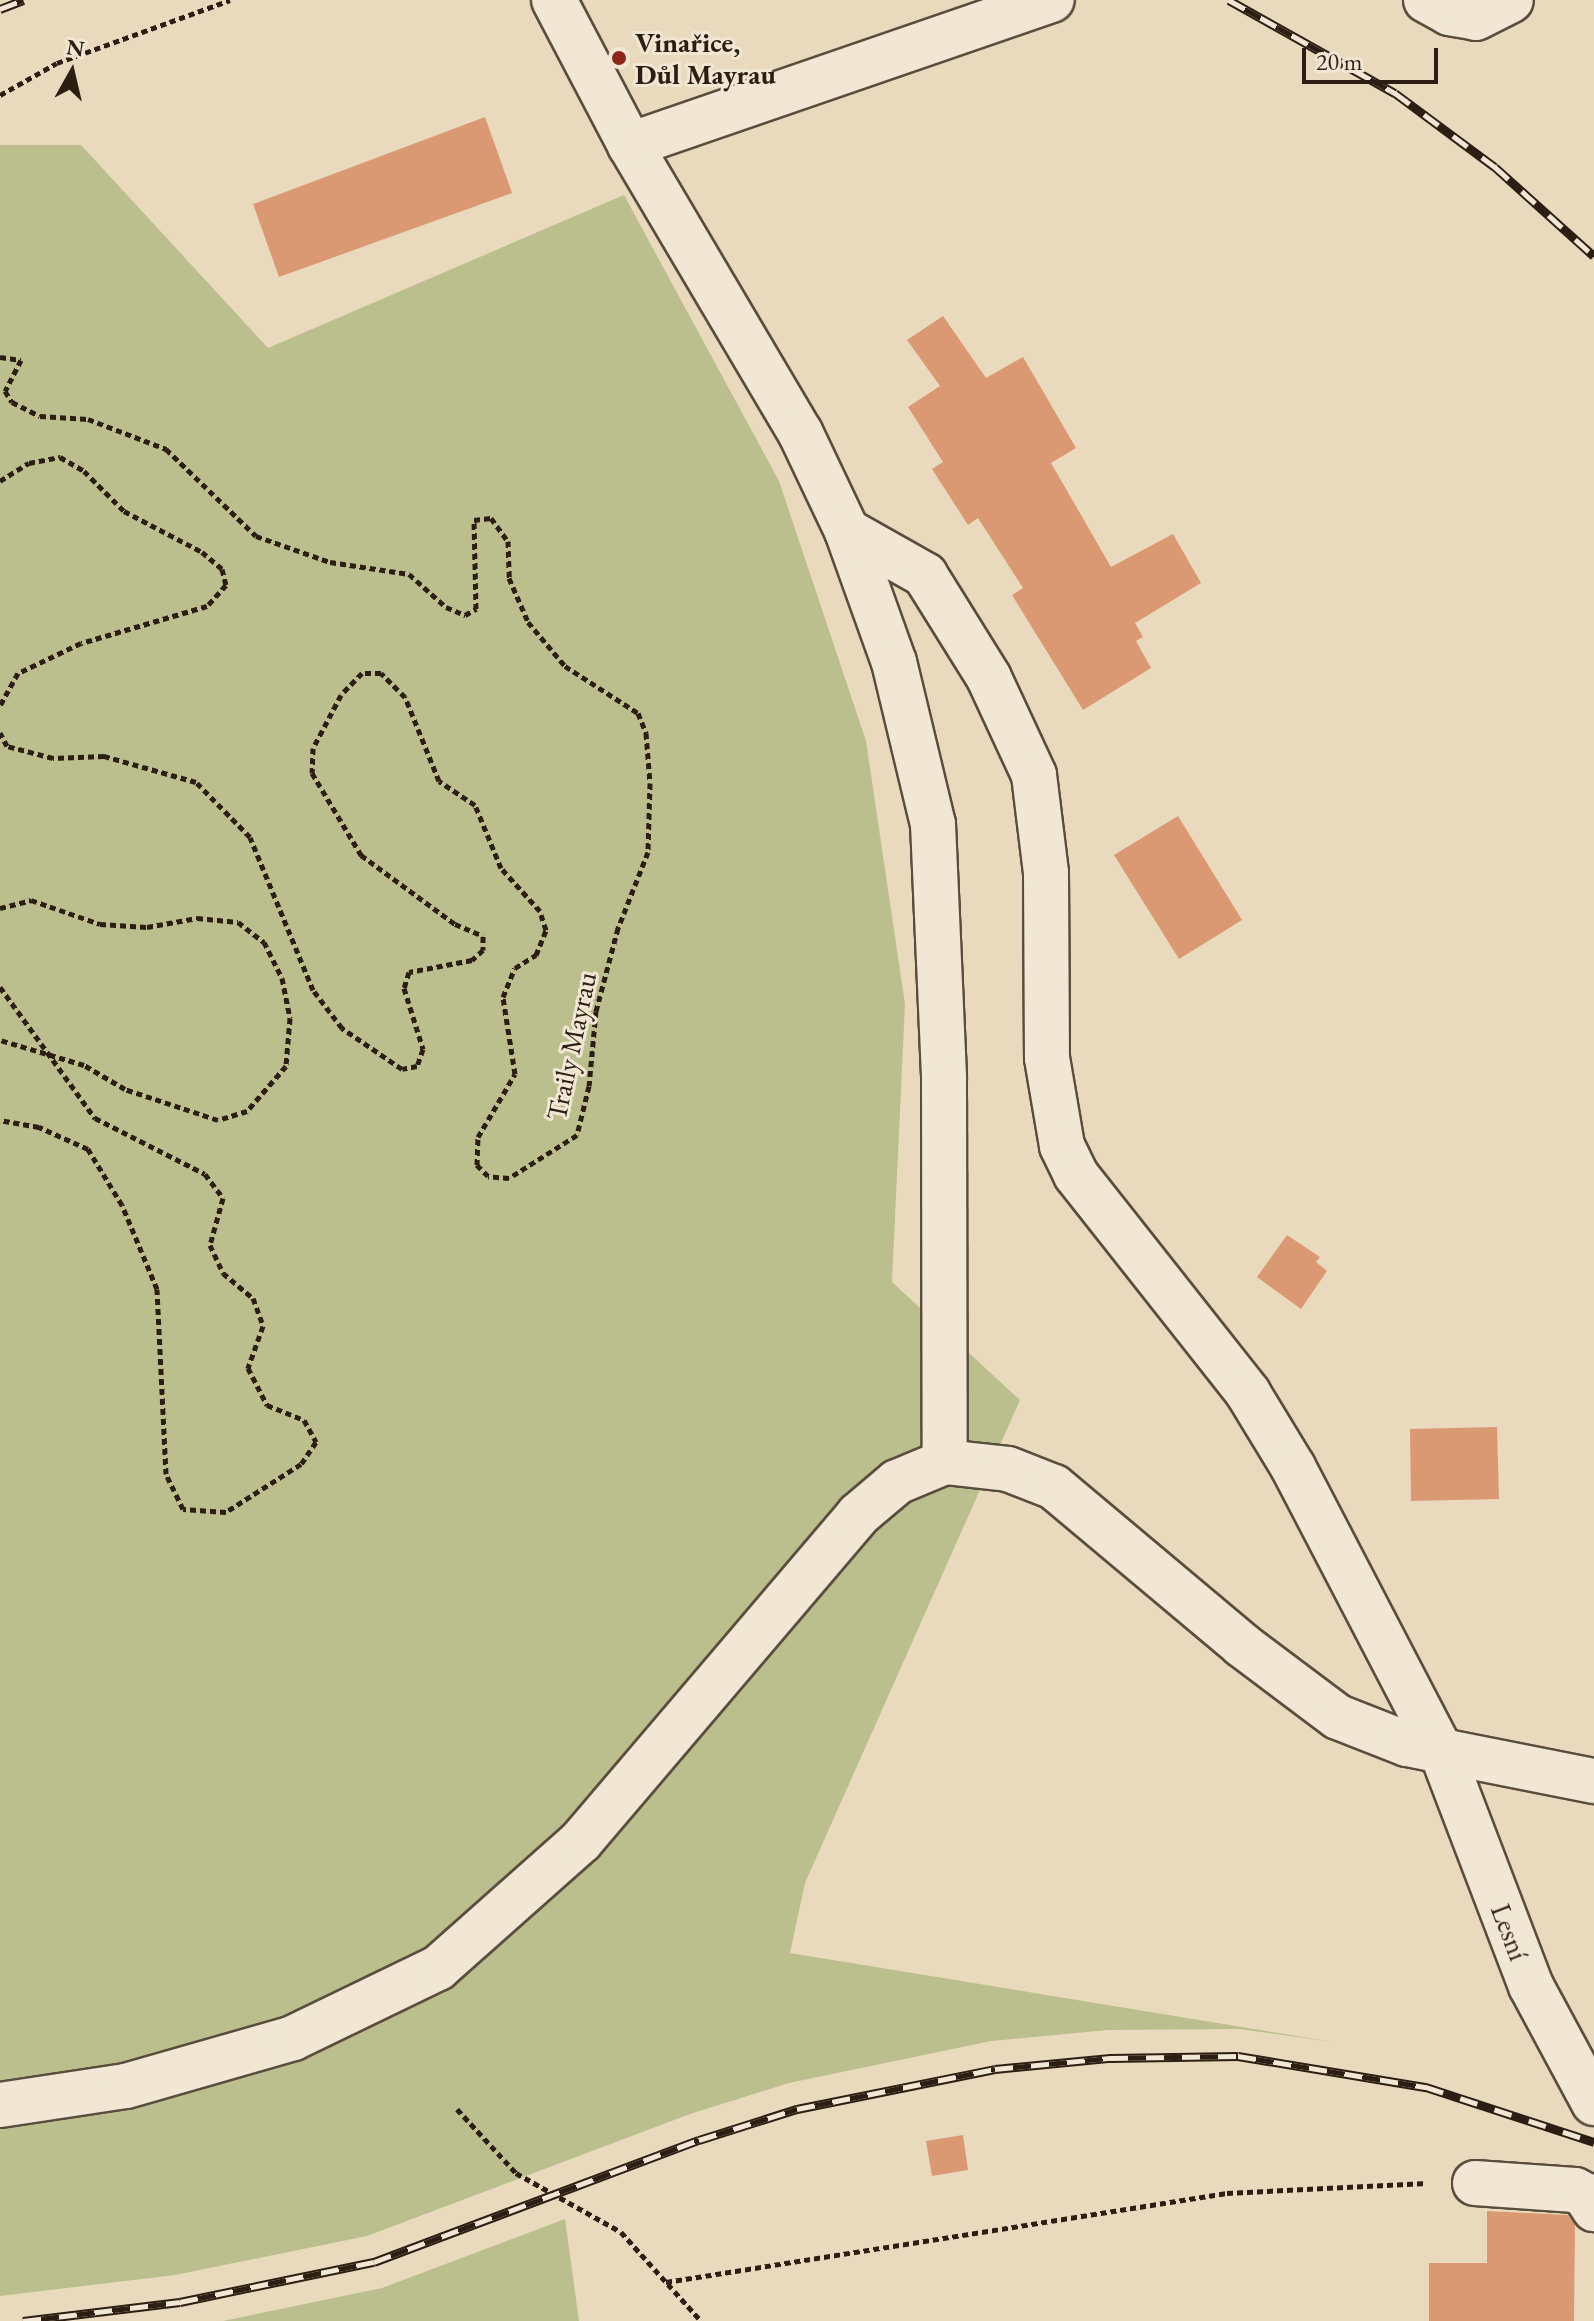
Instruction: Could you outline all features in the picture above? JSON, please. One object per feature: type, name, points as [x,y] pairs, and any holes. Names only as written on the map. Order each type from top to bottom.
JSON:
[{"type":"street","points":[[554,0],[630,145],[752,347],[847,531],[894,662],[933,824],[944,1079],[945,1462]]},
{"type":"street","points":[[630,145],[1052,0]]},
{"type":"street","points":[[1426,0],[1449,13],[1476,18],[1511,0]]},
{"type":"street","name":"Lesní","points":[[847,531],[925,575],[989,678],[1030,764],[1041,808],[1046,873],[1047,1058],[1054,1116],[1076,1175],[1248,1393],[1293,1467],[1442,1753],[1531,1986],[1594,2103]]},
{"type":"street","points":[[0,2105],[126,2086],[293,2038],[438,1968],[581,1841],[858,1515],[897,1482],[945,1462],[1008,1469],[1054,1487],[1305,1696],[1371,1733],[1442,1753],[1594,1781]]},
{"type":"street","points":[[1475,2183],[1575,2190],[1585,2195],[1594,2209]]},
{"type":"path","points":[[0,95],[57,63],[230,0]]},
{"type":"path","name":"Traily Mayrau","points":[[0,357],[21,360],[5,391],[12,402],[40,416],[88,419],[166,449],[256,536],[330,562],[409,574],[446,607],[465,615],[476,609],[474,520],[491,518],[508,541],[509,578],[528,622],[565,666],[638,713],[646,733],[650,783],[648,852],[618,928],[596,1011],[589,1086],[577,1135],[509,1178],[488,1176],[477,1165],[478,1137],[515,1074],[503,997],[515,968],[536,955],[546,930],[540,911],[501,868],[475,805],[439,781],[405,697],[381,673],[362,673],[341,695],[313,748],[312,773],[361,855],[455,924],[483,936],[483,950],[472,960],[409,972],[404,988],[423,1049],[417,1066],[402,1069],[342,1028],[313,990],[250,837],[196,782],[104,756],[53,758],[7,746],[0,733]]},
{"type":"path","points":[[0,481],[29,463],[60,457],[84,471],[124,511],[202,552],[222,569],[226,585],[207,606],[81,643],[18,673],[0,706]]},
{"type":"path","points":[[0,908],[31,900],[100,924],[147,927],[197,918],[238,922],[264,942],[282,978],[290,1018],[286,1066],[247,1111],[218,1120],[125,1089],[84,1065],[0,1040]]},
{"type":"path","points":[[0,987],[54,1056],[95,1118],[205,1174],[223,1198],[210,1245],[223,1273],[253,1298],[263,1326],[248,1368],[267,1405],[304,1420],[316,1442],[301,1464],[226,1512],[183,1509],[166,1474],[157,1289],[122,1205],[88,1149],[39,1127],[0,1120]]},
{"type":"path","points":[[457,2109],[516,2173],[621,2232],[701,2321]]},
{"type":"path","points":[[666,2282],[1227,2193],[1427,2183]]},
{"type":"green space","points":[[0,145],[81,145],[268,348],[624,195],[779,481],[866,741],[905,1004],[892,1282],[1020,1400],[805,1883],[790,1953],[1333,2042],[1239,2029],[1108,2030],[991,2041],[789,2083],[690,2114],[367,2236],[175,2275],[0,2296]]},
{"type":"green space","points":[[565,2219],[579,2321],[223,2321],[382,2288]]},
{"type":"building","points":[[485,117],[512,193],[279,277],[253,204]]},
{"type":"building","points":[[943,316],[986,378],[1023,357],[1076,448],[1051,463],[1111,567],[1173,534],[1201,583],[1135,623],[1143,637],[1136,641],[1151,668],[1083,710],[1012,595],[1023,588],[978,518],[968,525],[932,469],[943,462],[908,407],[940,386],[907,340]]},
{"type":"building","points":[[1178,816],[1242,920],[1179,959],[1114,855]]},
{"type":"building","points":[[1287,1235],[1320,1257],[1316,1262],[1327,1271],[1301,1309],[1257,1277]]},
{"type":"building","points":[[1497,1427],[1499,1499],[1411,1501],[1410,1429]]},
{"type":"building","points":[[963,2135],[968,2170],[932,2176],[926,2141]]},
{"type":"building","points":[[1487,2211],[1568,2215],[1575,2224],[1574,2321],[1429,2321],[1429,2263],[1487,2263]]},
{"type":"railway","points":[[0,9],[23,0]]},
{"type":"railway","points":[[1229,0],[1395,93],[1495,167],[1594,256]]},
{"type":"railway","points":[[23,2321],[180,2302],[374,2262],[699,2140],[797,2109],[995,2069],[1110,2058],[1238,2056],[1426,2087],[1594,2142]]},
{"type":"place","name":"Vinařice, Důl Mayrau","points":[[619,58]]}]
